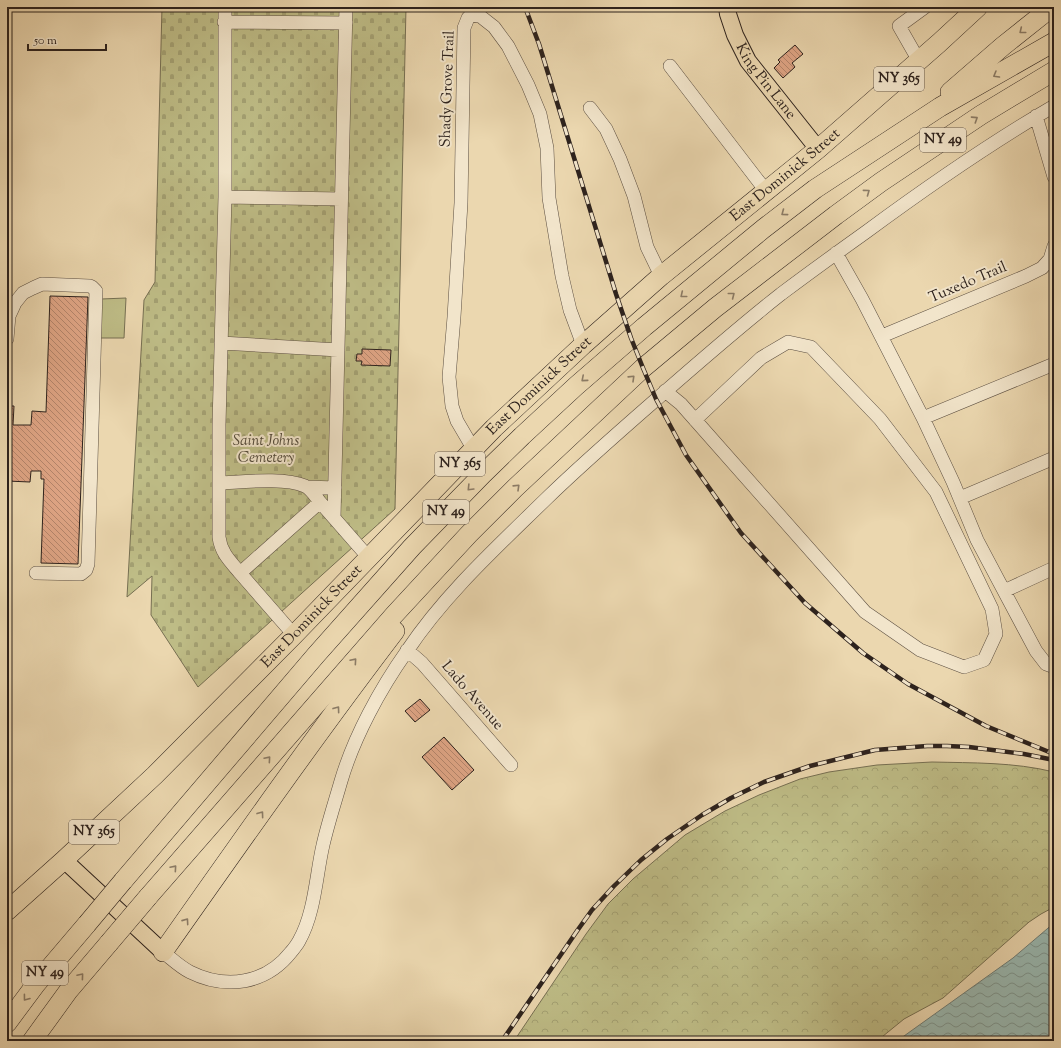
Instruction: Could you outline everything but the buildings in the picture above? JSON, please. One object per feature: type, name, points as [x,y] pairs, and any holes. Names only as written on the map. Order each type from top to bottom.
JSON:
[{"type":"highway","name":"East Dominick Street","points":[[7,911],[155,775],[294,635],[494,428],[583,345],[661,276],[818,149],[919,61],[978,7]]},
{"type":"highway","points":[[906,130],[1003,46],[1052,7]]},
{"type":"highway","name":"NY 49","points":[[7,1023],[36,984],[86,924],[316,655],[412,547],[522,436],[576,386],[644,327],[763,229],[815,189],[940,107],[1054,42]]},
{"type":"highway","name":"NY 49","points":[[32,1041],[68,990],[394,615],[469,534],[515,488],[643,368],[715,308],[887,177],[982,115],[1054,71]]},
{"type":"highway","points":[[163,952],[355,684],[469,534]]},
{"type":"main road","name":"King Pin Lane","points":[[727,7],[734,35],[748,61],[818,149]]},
{"type":"main road","points":[[64,860],[163,952]]},
{"type":"street","points":[[225,7],[225,197],[219,425],[219,538],[220,545],[225,556],[294,635]]},
{"type":"street","points":[[334,518],[346,7]]},
{"type":"street","points":[[919,61],[899,26],[925,7]]},
{"type":"street","name":"Shady Grove Trail","points":[[474,450],[457,421],[452,406],[449,377],[461,203],[464,28],[468,18],[471,15],[480,16],[494,27],[508,46],[528,85],[540,114],[547,148],[549,198],[562,276],[570,310],[583,345]]},
{"type":"street","points":[[224,22],[346,23]]},
{"type":"street","points":[[670,66],[766,191]]},
{"type":"street","points":[[163,952],[187,970],[206,978],[229,982],[252,980],[270,972],[286,958],[299,942],[312,907],[323,845],[342,778],[359,733],[382,690],[407,650],[438,611],[481,562],[570,476],[678,379],[782,294],[928,187],[1036,116],[1054,106]]},
{"type":"street","points":[[590,108],[606,130],[620,159],[634,196],[647,247],[661,276]]},
{"type":"street","points":[[1036,116],[1054,177]]},
{"type":"street","points":[[225,197],[341,199]]},
{"type":"street","name":"Tuxedo Trail","points":[[882,336],[1042,268],[1050,259],[1054,246]]},
{"type":"street","points":[[836,253],[882,336],[923,418],[953,482],[977,540],[1036,651],[1046,664],[1054,667]]},
{"type":"street","points":[[7,339],[9,316],[15,303],[23,293],[42,284],[90,286],[96,291],[88,564],[86,570],[80,574],[36,573]]},
{"type":"street","points":[[665,391],[681,404],[695,420],[865,612],[920,650],[964,667],[984,660],[996,634],[992,609],[936,492],[880,419],[811,347],[788,342],[761,358],[695,420]]},
{"type":"street","points":[[221,343],[338,350]]},
{"type":"street","points":[[923,418],[1054,364]]},
{"type":"street","points":[[960,498],[1054,458]]},
{"type":"street","points":[[219,483],[274,481],[292,483],[307,487],[335,488]]},
{"type":"street","points":[[307,487],[369,558]]},
{"type":"street","points":[[240,573],[320,502]]},
{"type":"street","points":[[1004,591],[1054,568]]},
{"type":"street","name":"Lado Avenue","points":[[407,650],[422,663],[511,765]]},
{"type":"green space","name":"Saint Johns Cemetery","points":[[162,7],[406,7],[395,509],[198,687],[151,615],[152,576],[127,597],[144,300],[155,282]]},
{"type":"green space","points":[[126,298],[124,338],[99,338],[101,299]]},
{"type":"green space","points":[[932,762],[1024,766],[1054,772],[1054,907],[1029,922],[943,998],[904,1019],[877,1041],[514,1041],[608,904],[633,879],[685,835],[725,811],[759,795],[800,779],[829,772],[877,765]]},
{"type":"water","points":[[1054,923],[1054,1041],[897,1041],[1013,958]]},
{"type":"railway","points":[[525,7],[539,44],[616,294],[643,368],[656,399],[686,455],[741,533],[805,603],[863,653],[908,684],[986,726],[1054,754]]},
{"type":"railway","points":[[502,1041],[592,910],[614,886],[641,860],[667,839],[702,815],[731,798],[764,782],[810,766],[875,750],[927,746],[969,747],[1024,754],[1054,760]]}]
